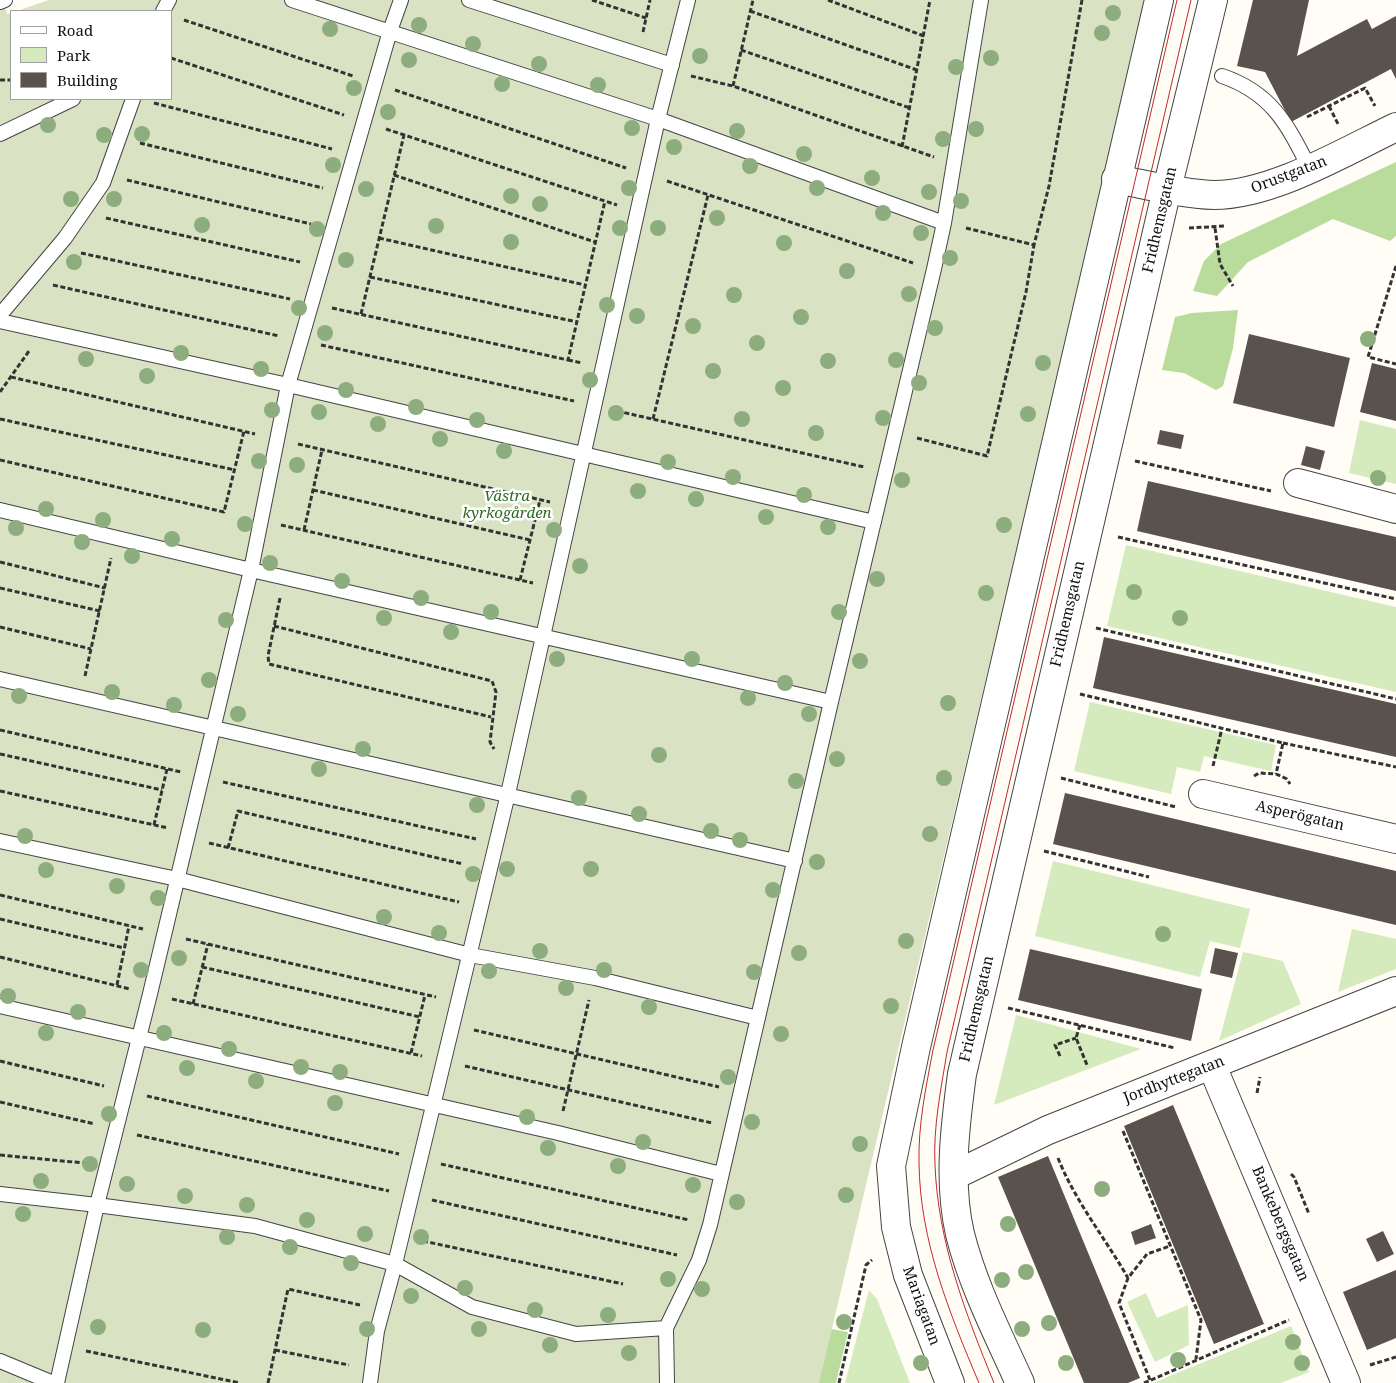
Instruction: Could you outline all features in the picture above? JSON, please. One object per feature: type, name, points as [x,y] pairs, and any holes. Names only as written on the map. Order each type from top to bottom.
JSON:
[{"type":"street","points":[[1116,179],[1159,0]]},
{"type":"street","name":"Fridhemsgatan","points":[[1020,1383],[972,1274],[960,1233],[955,1201],[954,1133],[962,1074],[1166,189],[1213,0]]},
{"type":"street","name":"Orustgatan","points":[[1116,179],[1166,189],[1214,195],[1255,190],[1310,168],[1396,127]]},
{"type":"street","name":"Mariagatan","points":[[950,1383],[908,1275],[896,1227],[891,1166],[903,1102],[1116,179]]},
{"type":"street","points":[[1298,484],[1396,509]]},
{"type":"street","name":"Asperögatan","points":[[1203,794],[1396,839]]},
{"type":"street","name":"Jordhyttegatan","points":[[955,1175],[1048,1130],[1396,991]]},
{"type":"street","name":"Bankebergsgatan","points":[[1212,1066],[1354,1375]]},
{"type":"lane","points":[[0,2],[5,0]]},
{"type":"lane","points":[[292,0],[658,119],[944,223]]},
{"type":"lane","points":[[0,1361],[55,1383],[251,570],[288,385],[390,31],[401,0]]},
{"type":"lane","points":[[469,0],[637,54],[671,68]]},
{"type":"lane","points":[[371,1376],[377,1331],[402,1236],[508,794],[658,119],[688,0]]},
{"type":"lane","points":[[667,1383],[666,1328],[699,1260],[710,1225],[830,702],[934,269],[944,223],[981,0]]},
{"type":"lane","points":[[1222,76],[1242,82],[1281,115],[1310,168]]},
{"type":"lane","points":[[0,134],[71,100]]},
{"type":"lane","points":[[0,315],[56,248],[83,212],[106,175],[120,138],[140,100]]},
{"type":"lane","points":[[0,321],[44,329],[288,385],[874,522]]},
{"type":"lane","points":[[0,510],[284,578],[830,702]]},
{"type":"lane","points":[[0,679],[213,726],[794,861]]},
{"type":"lane","points":[[0,841],[178,879],[470,955],[595,978],[758,1018]]},
{"type":"lane","points":[[0,1006],[140,1036],[721,1174]]},
{"type":"lane","points":[[0,1194],[255,1226],[395,1264],[472,1307],[576,1334],[666,1328]]},
{"type":"path","points":[[592,0],[646,18]]},
{"type":"path","points":[[637,54],[650,0]]},
{"type":"path","points":[[732,86],[753,0]]},
{"type":"path","points":[[828,0],[924,36]]},
{"type":"path","points":[[902,147],[930,0]]},
{"type":"path","points":[[896,433],[988,456],[1026,292],[1034,244],[1049,186],[1082,0]]},
{"type":"path","points":[[750,11],[917,70]]},
{"type":"path","points":[[180,18],[934,269]]},
{"type":"path","points":[[741,50],[910,108]]},
{"type":"path","points":[[172,58],[638,212]]},
{"type":"path","points":[[671,68],[732,86],[926,156],[954,160]]},
{"type":"path","points":[[1288,127],[1365,88],[1375,106]]},
{"type":"path","points":[[140,100],[354,155]]},
{"type":"path","points":[[1329,106],[1338,124]]},
{"type":"path","points":[[361,314],[404,135]]},
{"type":"path","points":[[120,138],[343,193]]},
{"type":"path","points":[[106,175],[333,230]]},
{"type":"path","points":[[394,175],[595,242]]},
{"type":"path","points":[[653,419],[708,195]]},
{"type":"path","points":[[56,248],[568,360],[605,201]]},
{"type":"path","points":[[83,212],[322,267]]},
{"type":"path","points":[[944,223],[1034,244]]},
{"type":"path","points":[[1216,228],[1220,264],[1233,286]]},
{"type":"path","points":[[379,238],[585,285]]},
{"type":"path","points":[[1396,260],[1368,357],[1396,364]]},
{"type":"path","points":[[370,277],[576,322]]},
{"type":"path","points":[[0,392],[44,329]]},
{"type":"path","points":[[11,377],[572,508]]},
{"type":"path","points":[[595,406],[886,472]]},
{"type":"path","points":[[0,419],[235,470]]},
{"type":"path","points":[[0,460],[224,512],[244,431]]},
{"type":"path","points":[[304,530],[322,450]]},
{"type":"path","points":[[1135,461],[1282,494],[1298,484]]},
{"type":"path","points":[[313,490],[530,540]]},
{"type":"path","points":[[520,580],[540,500]]},
{"type":"path","points":[[261,520],[553,588]]},
{"type":"path","points":[[1118,537],[1396,599]]},
{"type":"path","points":[[80,696],[116,538]]},
{"type":"path","points":[[0,562],[105,588]]},
{"type":"path","points":[[284,578],[268,656],[269,664],[274,667],[491,717]]},
{"type":"path","points":[[0,588],[100,611]]},
{"type":"path","points":[[274,626],[492,680],[496,692],[491,717],[490,742],[494,749],[516,758]]},
{"type":"path","points":[[0,627],[91,649]]},
{"type":"path","points":[[1096,628],[1396,698]]},
{"type":"path","points":[[1080,694],[1283,743],[1396,767]]},
{"type":"path","points":[[1060,778],[1198,812],[1222,728]]},
{"type":"path","points":[[0,730],[496,844]]},
{"type":"path","points":[[1276,774],[1283,743]]},
{"type":"path","points":[[0,754],[162,790]]},
{"type":"path","points":[[154,825],[167,769]]},
{"type":"path","points":[[0,791],[154,825],[228,848],[481,907]]},
{"type":"path","points":[[228,848],[238,811],[463,864]]},
{"type":"path","points":[[1044,851],[1148,877]]},
{"type":"path","points":[[0,895],[458,1002]]},
{"type":"path","points":[[0,919],[124,948]]},
{"type":"path","points":[[117,986],[129,926]]},
{"type":"path","points":[[193,1004],[208,944]]},
{"type":"path","points":[[0,957],[150,994],[732,1128]]},
{"type":"path","points":[[202,967],[420,1017]]},
{"type":"path","points":[[558,1134],[595,978]]},
{"type":"path","points":[[411,1053],[425,995]]},
{"type":"path","points":[[1007,1008],[1185,1050]]},
{"type":"path","points":[[452,1025],[741,1092]]},
{"type":"path","points":[[1080,1025],[1076,1038],[1087,1065]]},
{"type":"path","points":[[1060,1056],[1055,1045],[1076,1038]]},
{"type":"path","points":[[0,1061],[126,1092]]},
{"type":"path","points":[[1257,1100],[1257,1084],[1263,1071]]},
{"type":"path","points":[[0,1102],[116,1128]]},
{"type":"path","points":[[1122,1130],[1202,1320],[1196,1360]]},
{"type":"path","points":[[0,1155],[107,1164]]},
{"type":"path","points":[[1057,1155],[1094,1227],[1112,1250],[1128,1278]]},
{"type":"path","points":[[1288,1172],[1294,1177],[1312,1223]]},
{"type":"path","points":[[402,1236],[623,1284]]},
{"type":"path","points":[[1150,1380],[1119,1303],[1128,1278],[1147,1254],[1170,1245]]},
{"type":"path","points":[[839,1383],[866,1265],[872,1260]]},
{"type":"path","points":[[268,1383],[288,1289],[383,1310]]},
{"type":"path","points":[[1144,1383],[1297,1317]]},
{"type":"path","points":[[65,1347],[240,1383]]},
{"type":"path","points":[[275,1350],[371,1376]]},
{"type":"path","points":[[1354,1375],[1396,1357]]},
{"type":"green space","name":"Västra kyrkogården","points":[[0,0],[3,0],[7,14],[10,13],[10,100],[172,100],[172,10],[20,10],[49,0],[1147,0],[819,1383],[0,1383]]},
{"type":"green space","points":[[1396,162],[1396,236],[1390,241],[1333,219],[1248,262],[1217,296],[1193,291],[1204,261],[1221,244]]},
{"type":"green space","points":[[1238,310],[1233,348],[1223,386],[1216,390],[1184,373],[1162,370],[1175,317],[1192,313]]},
{"type":"green space","points":[[1360,420],[1396,429],[1396,484],[1349,473]]},
{"type":"green space","points":[[1126,545],[1396,607],[1396,692],[1107,626]]},
{"type":"green space","points":[[1090,702],[1276,745],[1271,771],[1204,756],[1200,772],[1177,767],[1171,794],[1074,771]]},
{"type":"green space","points":[[1053,861],[1250,909],[1240,948],[1210,941],[1200,977],[1035,936]]},
{"type":"green space","points":[[1352,929],[1396,939],[1396,969],[1338,992]]},
{"type":"green space","points":[[1243,952],[1283,961],[1301,1004],[1219,1041]]},
{"type":"green space","points":[[1016,1015],[1141,1049],[994,1105]]},
{"type":"green space","points":[[869,1290],[877,1299],[910,1383],[845,1383]]},
{"type":"green space","points":[[1146,1293],[1157,1318],[1188,1305],[1189,1345],[1155,1362],[1127,1302]]},
{"type":"green space","points":[[815,1326],[848,1332],[836,1383],[739,1383]]},
{"type":"green space","points":[[1291,1326],[1309,1372],[1281,1383],[1153,1383]]},
{"type":"building","points":[[1253,0],[1309,0],[1297,56],[1367,19],[1372,29],[1396,16],[1396,79],[1391,69],[1291,122],[1265,72],[1237,66]]},
{"type":"building","points":[[1249,334],[1350,358],[1334,427],[1233,403]]},
{"type":"building","points":[[1372,363],[1396,369],[1396,421],[1360,412]]},
{"type":"building","points":[[1160,430],[1184,435],[1181,449],[1157,444]]},
{"type":"building","points":[[1306,446],[1325,451],[1320,470],[1301,465]]},
{"type":"building","points":[[1148,481],[1396,537],[1396,591],[1137,531]]},
{"type":"building","points":[[1104,637],[1396,704],[1396,757],[1093,688]]},
{"type":"building","points":[[1065,793],[1396,871],[1396,925],[1053,844]]},
{"type":"building","points":[[1215,948],[1238,953],[1232,978],[1210,973]]},
{"type":"building","points":[[1030,949],[1202,989],[1191,1041],[1018,1000]]},
{"type":"building","points":[[1173,1105],[1264,1324],[1214,1344],[1124,1126]]},
{"type":"building","points":[[1048,1156],[1140,1378],[1128,1383],[1084,1383],[998,1177]]},
{"type":"building","points":[[1151,1224],[1156,1238],[1135,1245],[1131,1232]]},
{"type":"building","points":[[1383,1231],[1394,1254],[1377,1262],[1366,1239]]},
{"type":"building","points":[[1396,1270],[1396,1338],[1367,1350],[1343,1292]]},
{"type":"tram line","points":[[979,1383],[957,1330],[938,1276],[925,1220],[919,1163],[923,1106],[933,1050],[1177,0]]},
{"type":"tram line","points":[[994,1383],[963,1303],[941,1222],[935,1165],[938,1108],[947,1052],[1191,0]]}]
